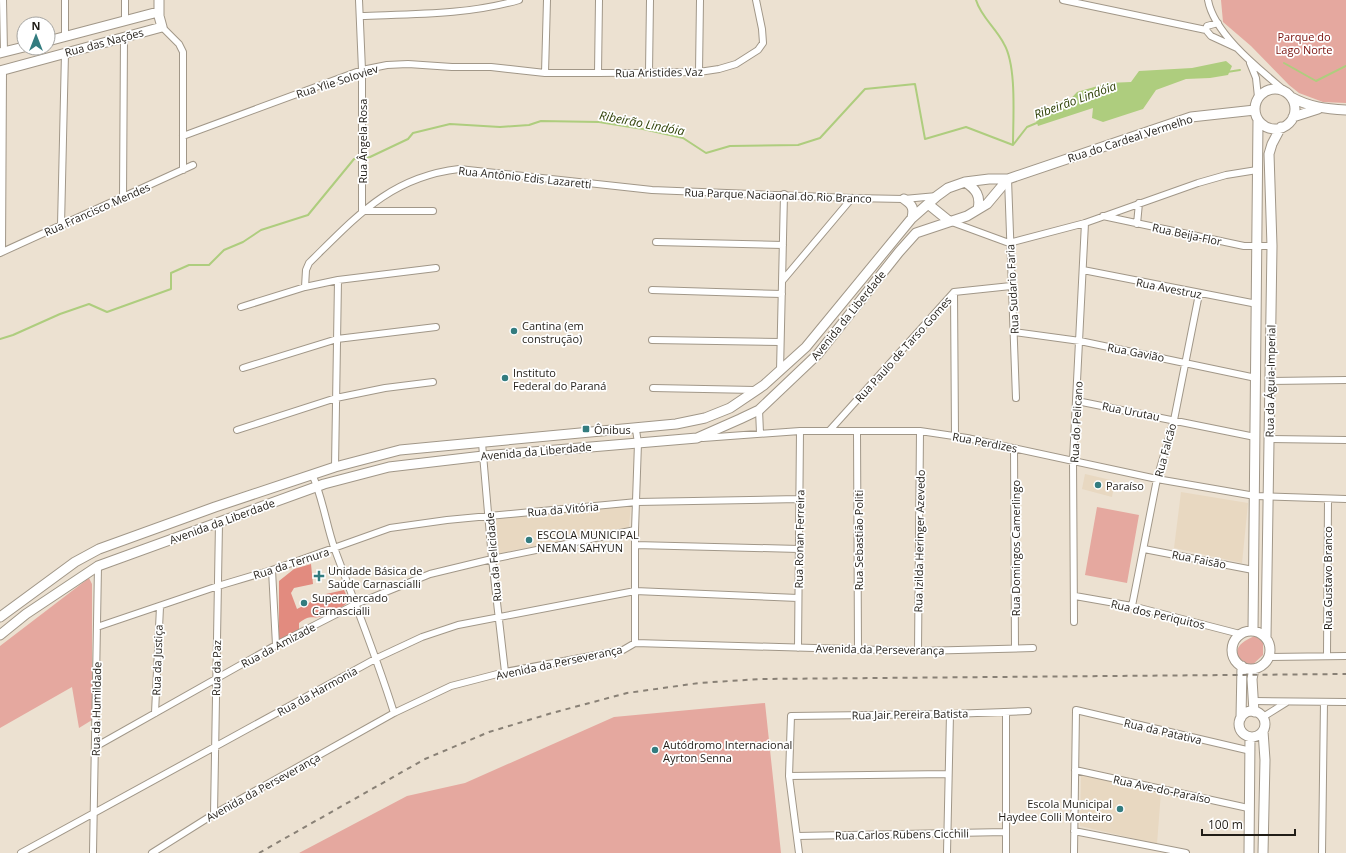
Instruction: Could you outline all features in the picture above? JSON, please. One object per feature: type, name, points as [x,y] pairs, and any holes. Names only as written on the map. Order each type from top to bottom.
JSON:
[{"type":"street","points":[[3,0],[2,52],[16,49]]},
{"type":"street","points":[[65,0],[65,36]]},
{"type":"street","points":[[125,0],[125,20]]},
{"type":"street","points":[[159,0],[158,12],[162,26],[179,44],[183,52],[183,170]]},
{"type":"street","name":"Rua Ângela Rosa","points":[[359,0],[362,70],[362,211]]},
{"type":"street","points":[[360,16],[443,12],[495,7],[520,0]]},
{"type":"street","points":[[545,73],[547,0]]},
{"type":"street","points":[[598,73],[599,0]]},
{"type":"street","points":[[649,72],[650,0]]},
{"type":"street","points":[[699,72],[700,0]]},
{"type":"street","name":"Rua Aristides Vaz","points":[[598,73],[699,72],[719,69],[736,64],[758,50],[763,43],[762,29],[756,0]]},
{"type":"street","points":[[1063,0],[1206,30],[1211,36],[1239,49]]},
{"type":"street","points":[[1208,0],[1210,12],[1248,60],[1288,94],[1294,104],[1293,117]]},
{"type":"street","name":"Rua das Nações","points":[[56,39],[158,12]]},
{"type":"street","points":[[138,17],[141,32]]},
{"type":"street","points":[[1206,30],[1207,26],[1211,24],[1220,25]]},
{"type":"street","points":[[1211,36],[1219,34],[1220,25]]},
{"type":"street","name":"Rua das Nações","points":[[1,70],[162,26]]},
{"type":"street","points":[[123,198],[124,37]]},
{"type":"street","points":[[61,224],[65,53]]},
{"type":"street","points":[[1248,60],[1256,78],[1258,97],[1255,110],[1258,120],[1269,128],[1281,127],[1289,122],[1293,117],[1319,108]]},
{"type":"street","name":"Rua Ylie Soloviev","points":[[183,136],[362,70],[387,65],[408,64],[452,67],[491,67],[545,73],[598,73]]},
{"type":"street","points":[[1,70],[1,253]]},
{"type":"street","points":[[1258,97],[1267,90],[1279,89],[1303,104],[1319,108],[1346,110]]},
{"type":"street","name":"Rua do Cardeal Vermelho","points":[[1008,179],[1191,117],[1255,110]]},
{"type":"street","name":"Rua da Águia-Imperial","points":[[1253,631],[1258,120]]},
{"type":"street","name":"Rua da Águia-Imperial","points":[[1266,637],[1272,246],[1269,154],[1272,144],[1281,127]]},
{"type":"street","name":"Rua Francisco Mendes","points":[[1,253],[61,224],[123,198],[193,165]]},
{"type":"street","name":"Rua Antônio Edis Lazaretti","points":[[305,287],[306,270],[309,263],[362,211],[388,192],[438,171],[459,169],[652,190]]},
{"type":"street","points":[[928,204],[949,221],[1010,243],[1085,223],[1198,183],[1226,175],[1257,170]]},
{"type":"street","name":"Avenida da Liberdade","points":[[0,617],[63,570],[99,549],[335,467],[400,450],[636,430],[705,418],[730,408],[758,390],[780,372],[806,347],[912,218],[937,196],[948,188],[965,182],[989,179],[1008,179]]},
{"type":"street","name":"Avenida da Liberdade","points":[[0,635],[26,614],[98,566],[317,487],[389,467],[482,456],[697,438],[759,410],[818,354],[899,252],[916,233],[967,216],[987,204],[1008,179]]},
{"type":"street","name":"Rua Sudario Faria","points":[[1008,179],[1016,398]]},
{"type":"street","points":[[965,182],[976,191],[980,201],[978,209]]},
{"type":"street","name":"Rua Parque Naciaonal do Rio Branco","points":[[652,190],[784,194],[852,198],[904,199],[937,196]]},
{"type":"street","points":[[780,372],[784,194]]},
{"type":"street","points":[[783,280],[852,198]]},
{"type":"street","points":[[904,199],[911,204],[913,210],[912,218]]},
{"type":"street","name":"Rua Parque Naciaonal do Rio Branco","points":[[904,199],[928,204]]},
{"type":"street","points":[[1137,224],[1139,203]]},
{"type":"street","points":[[362,211],[433,211]]},
{"type":"street","name":"Rua Beija-Flor","points":[[1103,216],[1219,241],[1256,246],[1272,246]]},
{"type":"street","name":"Rua do Pelicano","points":[[1074,622],[1074,460],[1085,223]]},
{"type":"street","points":[[656,242],[783,245]]},
{"type":"street","points":[[241,307],[305,287],[338,280],[436,268]]},
{"type":"street","name":"Rua Avestruz","points":[[1083,270],[1199,294],[1257,304]]},
{"type":"street","points":[[335,467],[338,280]]},
{"type":"street","name":"Rua Paulo de Tarso Gomes","points":[[830,430],[954,292],[1011,286]]},
{"type":"street","points":[[652,290],[782,294]]},
{"type":"street","points":[[954,292],[955,435]]},
{"type":"street","name":"Rua Falcão","points":[[1132,606],[1157,479],[1174,420],[1199,294]]},
{"type":"street","points":[[242,368],[337,339],[436,327]]},
{"type":"street","name":"Rua Gavião","points":[[1014,332],[1080,341],[1256,378]]},
{"type":"street","points":[[652,340],[780,342]]},
{"type":"street","points":[[1270,381],[1346,380]]},
{"type":"street","points":[[237,430],[336,398],[385,388],[433,382]]},
{"type":"street","points":[[653,388],[758,390]]},
{"type":"street","name":"Rua Urutau","points":[[1077,401],[1255,437]]},
{"type":"street","points":[[759,410],[760,434]]},
{"type":"street","points":[[636,430],[638,443],[635,530],[636,644]]},
{"type":"street","name":"Rua Perdizes","points":[[697,438],[830,430],[920,431],[955,435],[1157,479],[1255,496],[1346,499]]},
{"type":"street","name":"Rua Ronan Ferreira","points":[[798,648],[800,431]]},
{"type":"street","name":"Rua Sebastião Politi","points":[[857,431],[858,650]]},
{"type":"street","name":"Rua Izilda Heringer Azevedo","points":[[918,651],[920,431]]},
{"type":"street","points":[[1270,439],[1346,440]]},
{"type":"street","name":"Rua da Felicidade","points":[[482,443],[492,559],[505,672]]},
{"type":"street","name":"Rua Domingos Camerlingo","points":[[1014,448],[1015,648]]},
{"type":"street","points":[[312,474],[334,548],[377,658],[394,713]]},
{"type":"street","name":"Rua da Vitória","points":[[489,516],[637,502],[799,499]]},
{"type":"street","name":"Rua Gustavo Branco","points":[[1327,656],[1328,499]]},
{"type":"street","name":"Rua da Ternura","points":[[97,627],[160,607],[218,586],[272,570],[390,528],[489,516]]},
{"type":"street","name":"Rua da Paz","points":[[214,814],[215,679],[219,523]]},
{"type":"street","name":"Rua da Amizade","points":[[95,747],[276,645],[356,604],[430,574],[492,559],[635,530]]},
{"type":"street","points":[[635,545],[799,549]]},
{"type":"street","name":"Rua Faisão","points":[[1144,549],[1253,570]]},
{"type":"street","name":"Rua da Humildade","points":[[93,853],[98,566]]},
{"type":"street","points":[[272,570],[276,645]]},
{"type":"street","name":"Rua da Harmonia","points":[[21,853],[377,658],[422,636],[458,625],[498,616],[635,590],[798,598]]},
{"type":"street","name":"Rua dos Periquitos","points":[[1075,596],[1132,606],[1240,634]]},
{"type":"street","name":"Rua da Justiça","points":[[155,713],[160,607]]},
{"type":"street","points":[[1253,631],[1259,632],[1266,637],[1271,647],[1269,657],[1265,663],[1254,669],[1242,666],[1233,657],[1232,650],[1235,638],[1240,634],[1253,631]]},
{"type":"street","name":"Avenida da Perseverança","points":[[152,853],[214,814],[394,713],[451,686],[505,672],[623,650],[636,644],[918,651],[1033,648]]},
{"type":"street","points":[[1269,657],[1346,656]]},
{"type":"street","points":[[1242,666],[1240,730],[1250,737],[1257,736],[1263,731]]},
{"type":"street","points":[[1254,669],[1252,679],[1254,712]]},
{"type":"street","points":[[1254,701],[1346,702]]},
{"type":"street","points":[[1263,717],[1289,702]]},
{"type":"street","points":[[1322,853],[1324,702]]},
{"type":"street","name":"Rua da Patativa","points":[[1075,770],[1076,710],[1250,751]]},
{"type":"street","name":"Rua Jair Pereira Batista","points":[[789,776],[792,716],[950,714],[1028,711]]},
{"type":"street","points":[[1006,712],[1006,853]]},
{"type":"street","points":[[1241,718],[1246,713],[1254,712],[1263,717],[1265,724],[1263,731],[1265,760],[1263,853]]},
{"type":"street","points":[[947,853],[950,714]]},
{"type":"street","points":[[1249,853],[1248,808],[1250,737]]},
{"type":"street","points":[[1074,853],[1075,770]]},
{"type":"street","name":"Rua Ave-do-Paraíso","points":[[1075,770],[1248,808]]},
{"type":"street","points":[[799,853],[789,776],[948,774]]},
{"type":"street","points":[[1074,831],[1186,853]]},
{"type":"street","name":"Rua Carlos Rubens Cicchili","points":[[797,836],[1006,832]]},
{"type":"shaded area","name":"Paraíso","points":[[1085,474],[1115,481],[1112,497],[1082,489]]},
{"type":"shaded area","points":[[1181,492],[1248,503],[1242,563],[1174,548]]},
{"type":"shaded area","name":"ESCOLA MUNICIPAL NEMAN SAHYUN","points":[[631,505],[629,527],[496,554],[492,518]]},
{"type":"shaded area","points":[[311,564],[313,584],[294,588],[291,593],[297,609],[326,594],[344,590],[349,601],[334,612],[327,615],[320,617],[309,617],[303,620],[299,623],[299,631],[279,640],[279,581],[294,569]]},
{"type":"shaded area","name":"Escola Municipal Haydee Colli Monteiro","points":[[1081,775],[1161,792],[1157,844],[1080,826]]},
{"type":"green space","name":"Parque do Lago Norte","points":[[1221,0],[1346,0],[1346,103],[1323,102],[1299,93],[1289,85],[1251,46],[1223,22]]},
{"type":"green space","points":[[1097,507],[1139,515],[1127,583],[1085,575]]},
{"type":"green space","points":[[89,578],[92,584],[92,720],[79,728],[72,687],[0,728],[0,646]]},
{"type":"green space","points":[[1255,636],[1263,641],[1263,655],[1250,667],[1238,660],[1237,651],[1243,642]]},
{"type":"green space","name":"Autódromo Internacional Ayrton Senna","points":[[765,703],[781,853],[299,853],[407,796],[465,783],[614,717]]},
{"type":"water","points":[[1226,61],[1232,66],[1228,75],[1210,78],[1186,79],[1156,90],[1143,109],[1103,122],[1092,118],[1093,108],[1038,126],[1035,117],[1063,107],[1077,92],[1108,83],[1131,82],[1139,71],[1192,68]]},
{"type":"waterway","points":[[976,0],[981,12],[1001,38],[1011,65],[1014,107],[1013,145]]},
{"type":"waterway","name":"Ribeirão Lindóia","points":[[1284,63],[1316,81],[1346,66]]},
{"type":"waterway","name":"Ribeirão Lindóia","points":[[1227,72],[1240,70]]},
{"type":"waterway","name":"Ribeirão Lindóia","points":[[0,339],[13,335],[60,314],[89,304],[107,312],[171,289],[171,273],[189,265],[209,265],[224,250],[243,242],[261,230],[308,215],[354,159],[370,157],[408,139],[413,133],[450,124],[500,127],[529,125],[541,121],[599,122],[643,129],[683,138],[706,153],[730,146],[798,145],[820,138],[865,89],[915,84],[925,139],[966,127],[1013,145],[1027,127],[1039,122]]},
{"type":"railway","points":[[259,853],[425,759],[489,732],[627,693],[699,683],[760,679],[1346,674]]},
{"type":"place","name":"Cantina (em construção)","points":[[514,331]]},
{"type":"place","name":"Instituto Federal do Paraná","points":[[505,378]]},
{"type":"place","name":"Ônibus","points":[[586,429]]},
{"type":"place","name":"Paraíso","points":[[1098,485]]},
{"type":"place","name":"ESCOLA MUNICIPAL NEMAN SAHYUN","points":[[529,540]]},
{"type":"place","name":"Unidade Básica de Saúde Carnascialli","points":[[319,576]]},
{"type":"place","name":"Supermercado Carnascialli","points":[[304,603]]},
{"type":"place","name":"Autódromo Internacional Ayrton Senna","points":[[655,750]]},
{"type":"place","name":"Escola Municipal Haydee Colli Monteiro","points":[[1120,809]]}]
